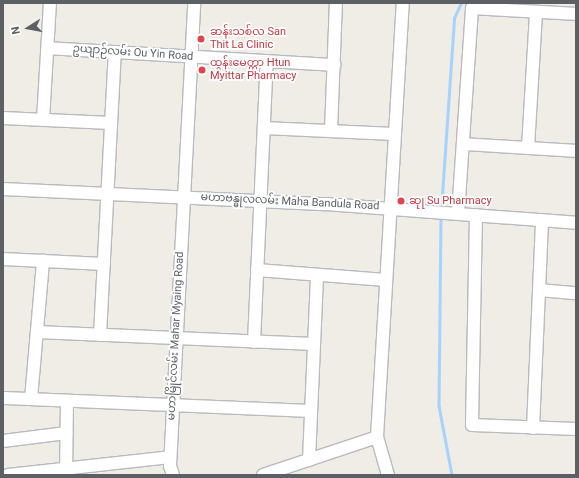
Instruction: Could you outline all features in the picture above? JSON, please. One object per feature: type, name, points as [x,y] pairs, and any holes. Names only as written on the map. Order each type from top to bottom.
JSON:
[{"type":"street","points":[[43,120],[50,3]]},
{"type":"street","name":"မဟာမြိုင်လမ်း Mahar Myaing Road","points":[[173,475],[170,457],[194,3]]},
{"type":"street","points":[[331,131],[336,3]]},
{"type":"street","points":[[388,475],[377,437],[389,208],[403,3]]},
{"type":"street","points":[[458,214],[472,8],[493,6],[536,12],[576,14]]},
{"type":"street","points":[[528,148],[536,12]]},
{"type":"street","name":"ဥယျာဉ်လမ်း Ou Yin Road","points":[[48,48],[334,65]]},
{"type":"street","points":[[100,335],[115,52]]},
{"type":"street","points":[[254,342],[267,61]]},
{"type":"street","points":[[3,118],[111,123]]},
{"type":"street","points":[[264,128],[394,134]]},
{"type":"street","points":[[463,144],[576,151]]},
{"type":"street","name":"မဟာဗန္ဓုလလမ်း Maha Bandula Road","points":[[3,189],[107,195],[183,196],[389,208],[576,223]]},
{"type":"street","points":[[476,215],[472,425],[576,429]]},
{"type":"street","points":[[533,428],[542,220]]},
{"type":"street","points":[[3,260],[104,264]]},
{"type":"street","points":[[31,400],[43,261]]},
{"type":"street","points":[[257,270],[386,280]]},
{"type":"street","points":[[309,460],[317,275]]},
{"type":"street","points":[[539,290],[576,293]]},
{"type":"street","points":[[37,332],[314,344]]},
{"type":"street","points":[[3,398],[173,407],[311,411]]},
{"type":"street","points":[[66,471],[67,401]]},
{"type":"street","points":[[3,441],[66,433]]},
{"type":"street","points":[[263,475],[377,437]]},
{"type":"street","points":[[8,475],[66,471],[170,457]]},
{"type":"waterway","points":[[441,210],[454,18],[461,3]]},
{"type":"waterway","points":[[441,217],[439,406],[452,475]]},
{"type":"place","name":"ဆန်းသစ်လ San Thit La Clinic","points":[[201,39]]},
{"type":"place","name":"ထွန်းမေတ္တာ Htun Myittar Pharmacy","points":[[202,70]]},
{"type":"place","name":"ဆုု Su Pharmacy","points":[[401,201]]}]
